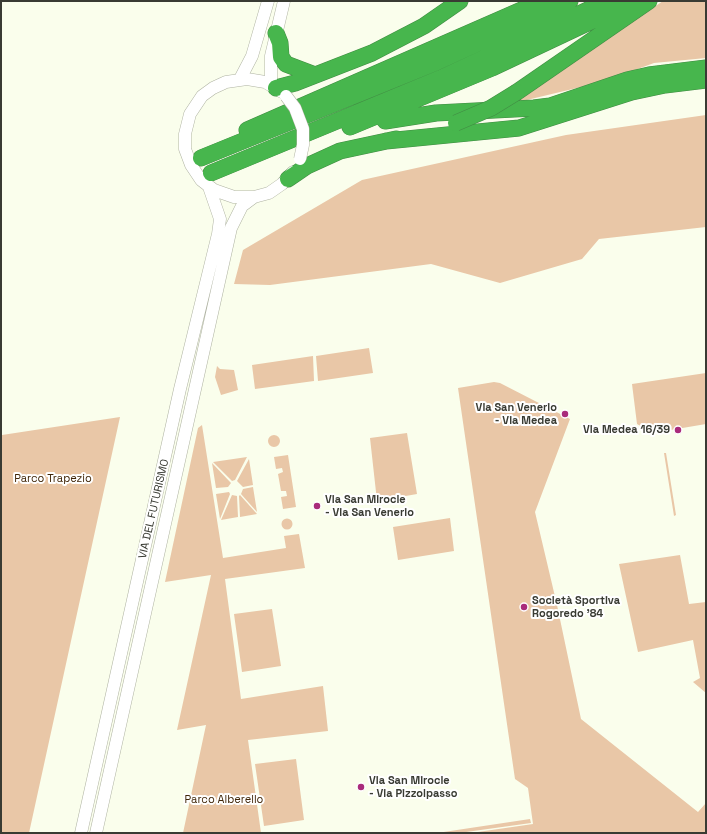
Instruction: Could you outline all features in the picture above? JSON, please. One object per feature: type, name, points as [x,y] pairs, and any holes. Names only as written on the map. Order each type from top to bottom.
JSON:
[{"type":"highway","points":[[483,28],[527,1]]},
{"type":"highway","points":[[221,150],[235,137],[260,123],[483,28],[542,1]]},
{"type":"highway","points":[[202,158],[437,62],[570,1]]},
{"type":"highway","points":[[208,181],[261,152],[441,78],[607,1]]},
{"type":"highway","points":[[261,152],[272,154],[295,149],[338,132],[485,71],[634,1]]},
{"type":"highway","points":[[288,179],[307,166],[330,155],[363,145],[429,132],[456,123],[491,108],[517,92],[649,1]]},
{"type":"highway","points":[[278,90],[372,53],[424,26],[459,2]]},
{"type":"highway","points":[[276,33],[280,43],[281,57],[286,64],[315,75]]},
{"type":"highway","points":[[338,132],[386,120],[422,114],[550,106],[642,77],[670,71],[706,68]]},
{"type":"highway","points":[[386,141],[519,128],[632,92],[672,84],[706,80]]},
{"type":"street","points":[[240,79],[252,56],[268,1]]},
{"type":"street","points":[[278,90],[270,65],[284,1]]},
{"type":"street","points":[[240,79],[253,79],[278,90],[295,108],[303,129],[303,145],[300,159],[288,179],[276,189],[254,197],[240,198],[227,196],[194,171],[185,149],[186,127],[190,114],[197,102],[213,88],[226,82],[240,79]]},
{"type":"street","name":"VIA DEL FUTURISMO","points":[[81,833],[180,389],[218,234],[219,214],[208,181]]},
{"type":"street","name":"VIA DEL FUTURISMO","points":[[96,833],[231,228],[242,206],[254,197]]},
{"type":"green space","points":[[663,1],[706,1],[706,58],[654,63],[602,82],[510,104]]},
{"type":"green space","points":[[706,115],[706,227],[599,239],[582,259],[500,283],[431,264],[270,285],[234,284],[243,250],[362,180],[566,135]]},
{"type":"green space","points":[[369,348],[373,373],[318,381],[316,356]]},
{"type":"green space","points":[[313,356],[314,381],[255,389],[252,365]]},
{"type":"green space","points":[[217,366],[220,369],[234,370],[238,390],[221,395],[215,377]]},
{"type":"green space","points":[[706,373],[706,424],[653,433],[637,424],[632,384]]},
{"type":"green space","name":"Società Sportiva Rogoredo '84","points":[[494,382],[500,383],[570,419],[535,512],[557,605],[581,719],[698,812],[706,803],[706,833],[471,833],[533,824],[528,788],[515,779],[458,388]]},
{"type":"green space","name":"Parco Trapezio","points":[[120,417],[29,833],[1,833],[2,435]]},
{"type":"green space","name":"Parco Alberello","points":[[202,425],[223,558],[286,548],[284,536],[299,534],[305,568],[225,579],[241,699],[323,686],[328,731],[248,740],[261,833],[183,833],[206,725],[177,730],[211,575],[165,582],[198,428]]},
{"type":"green space","points":[[407,433],[417,494],[377,501],[370,438]]},
{"type":"green space","points":[[272,435],[276,435],[280,441],[276,447],[272,447],[268,443],[268,439]]},
{"type":"green space","points":[[664,453],[666,453],[676,515],[674,516]]},
{"type":"green space","points":[[288,455],[296,507],[283,509],[281,497],[287,496],[286,491],[281,491],[278,474],[283,472],[282,468],[276,469],[274,457]]},
{"type":"green space","points":[[247,457],[235,480],[232,481],[213,462]]},
{"type":"green space","points":[[249,459],[253,485],[243,487],[237,481]]},
{"type":"green space","points":[[212,463],[231,483],[228,487],[216,488]]},
{"type":"green space","points":[[253,487],[257,512],[241,494],[243,489]]},
{"type":"green space","points":[[229,492],[230,494],[220,519],[216,494]]},
{"type":"green space","points":[[232,495],[237,496],[238,517],[221,520]]},
{"type":"green space","points":[[240,495],[257,514],[240,517]]},
{"type":"green space","points":[[287,518],[291,520],[293,524],[291,528],[287,530],[283,528],[281,524],[283,520]]},
{"type":"green space","points":[[450,518],[454,551],[398,560],[393,527]]},
{"type":"green space","points":[[680,555],[689,604],[706,602],[706,693],[693,682],[700,678],[693,640],[638,652],[619,564]]},
{"type":"green space","points":[[272,609],[281,666],[242,672],[234,614]]},
{"type":"green space","points":[[296,759],[304,820],[264,826],[255,764]]},
{"type":"green space","points":[[530,819],[531,823],[459,833],[437,833]]},
{"type":"place","name":"Via San Venerio - Via Medea","points":[[565,414]]},
{"type":"place","name":"Via Medea 16/39","points":[[678,430]]},
{"type":"place","name":"Via San Mirocle - Via San Venerio","points":[[317,506]]},
{"type":"place","name":"Società Sportiva Rogoredo '84","points":[[524,607]]},
{"type":"place","name":"Via San Mirocle - Via Pizzolpasso","points":[[361,787]]}]
